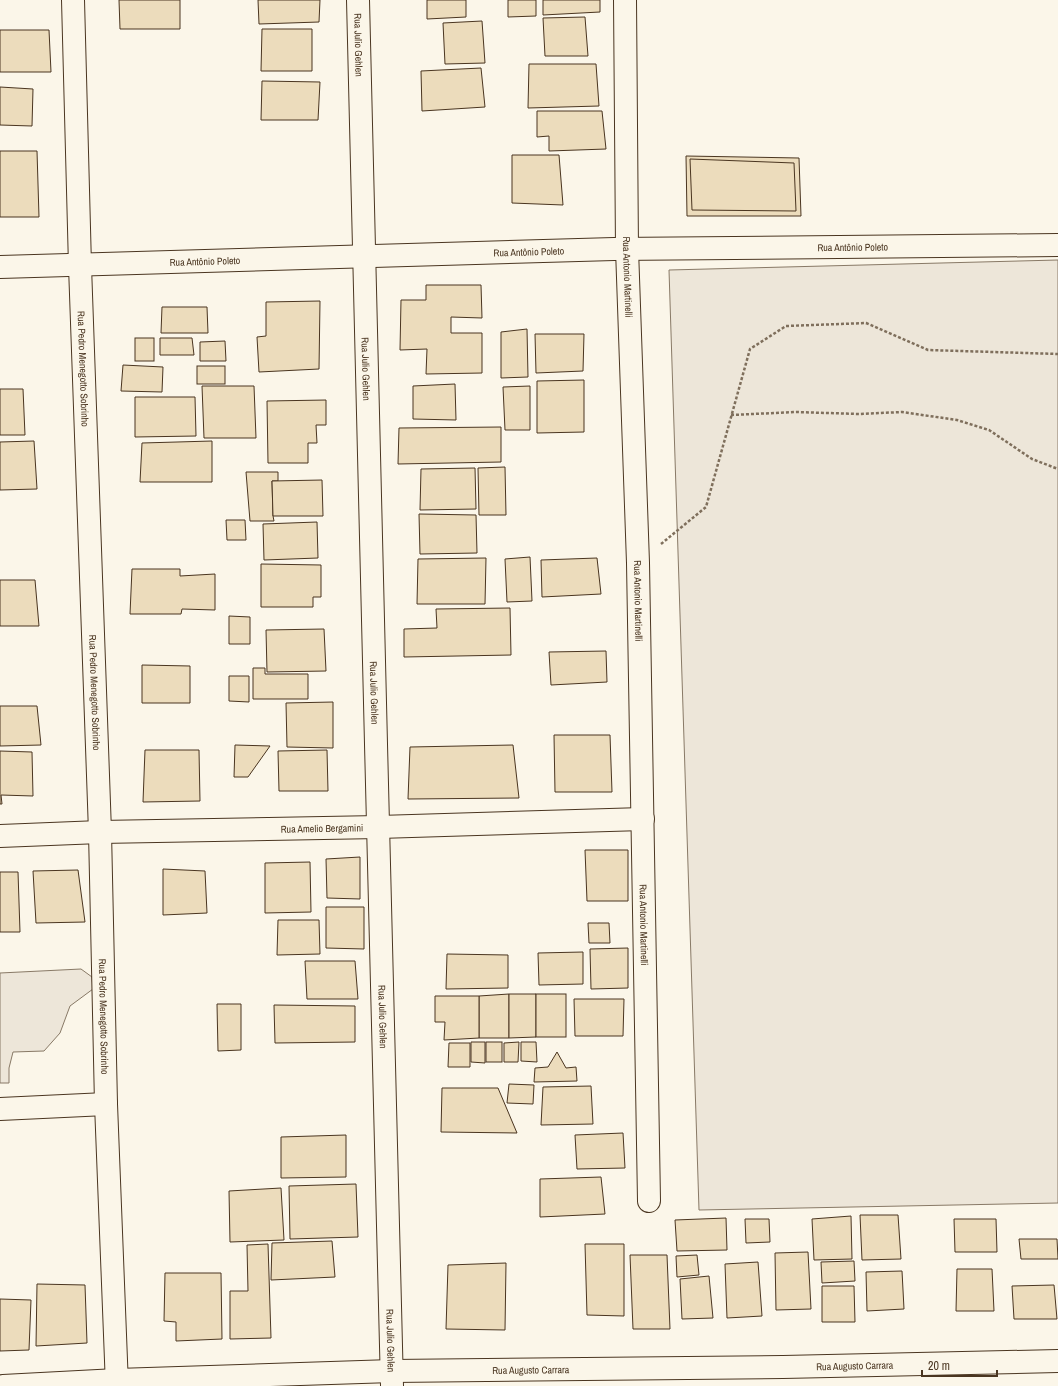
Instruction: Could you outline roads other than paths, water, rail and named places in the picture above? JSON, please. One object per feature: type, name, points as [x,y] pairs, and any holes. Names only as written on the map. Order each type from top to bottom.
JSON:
[{"type":"street","name":"Rua Pedro Menegotto Sobrinho","points":[[73,0],[80,266],[100,832],[106,1104],[117,1383]]},
{"type":"street","name":"Rua Julio Gehlen","points":[[358,0],[363,257],[379,827],[392,1378]]},
{"type":"street","name":"Rua Antonio Martinelli","points":[[625,0],[627,248],[638,564],[649,1201]]},
{"type":"street","name":"Rua Antônio Poleto","points":[[0,267],[80,266],[627,248],[1058,246]]},
{"type":"street","name":"Rua Amelio Bergamini","points":[[0,836],[100,832],[379,827],[643,819]]},
{"type":"street","points":[[0,1109],[106,1104]]},
{"type":"street","name":"Rua Augusto Carrara","points":[[3,1386],[392,1378],[783,1377],[1058,1362]]}]
